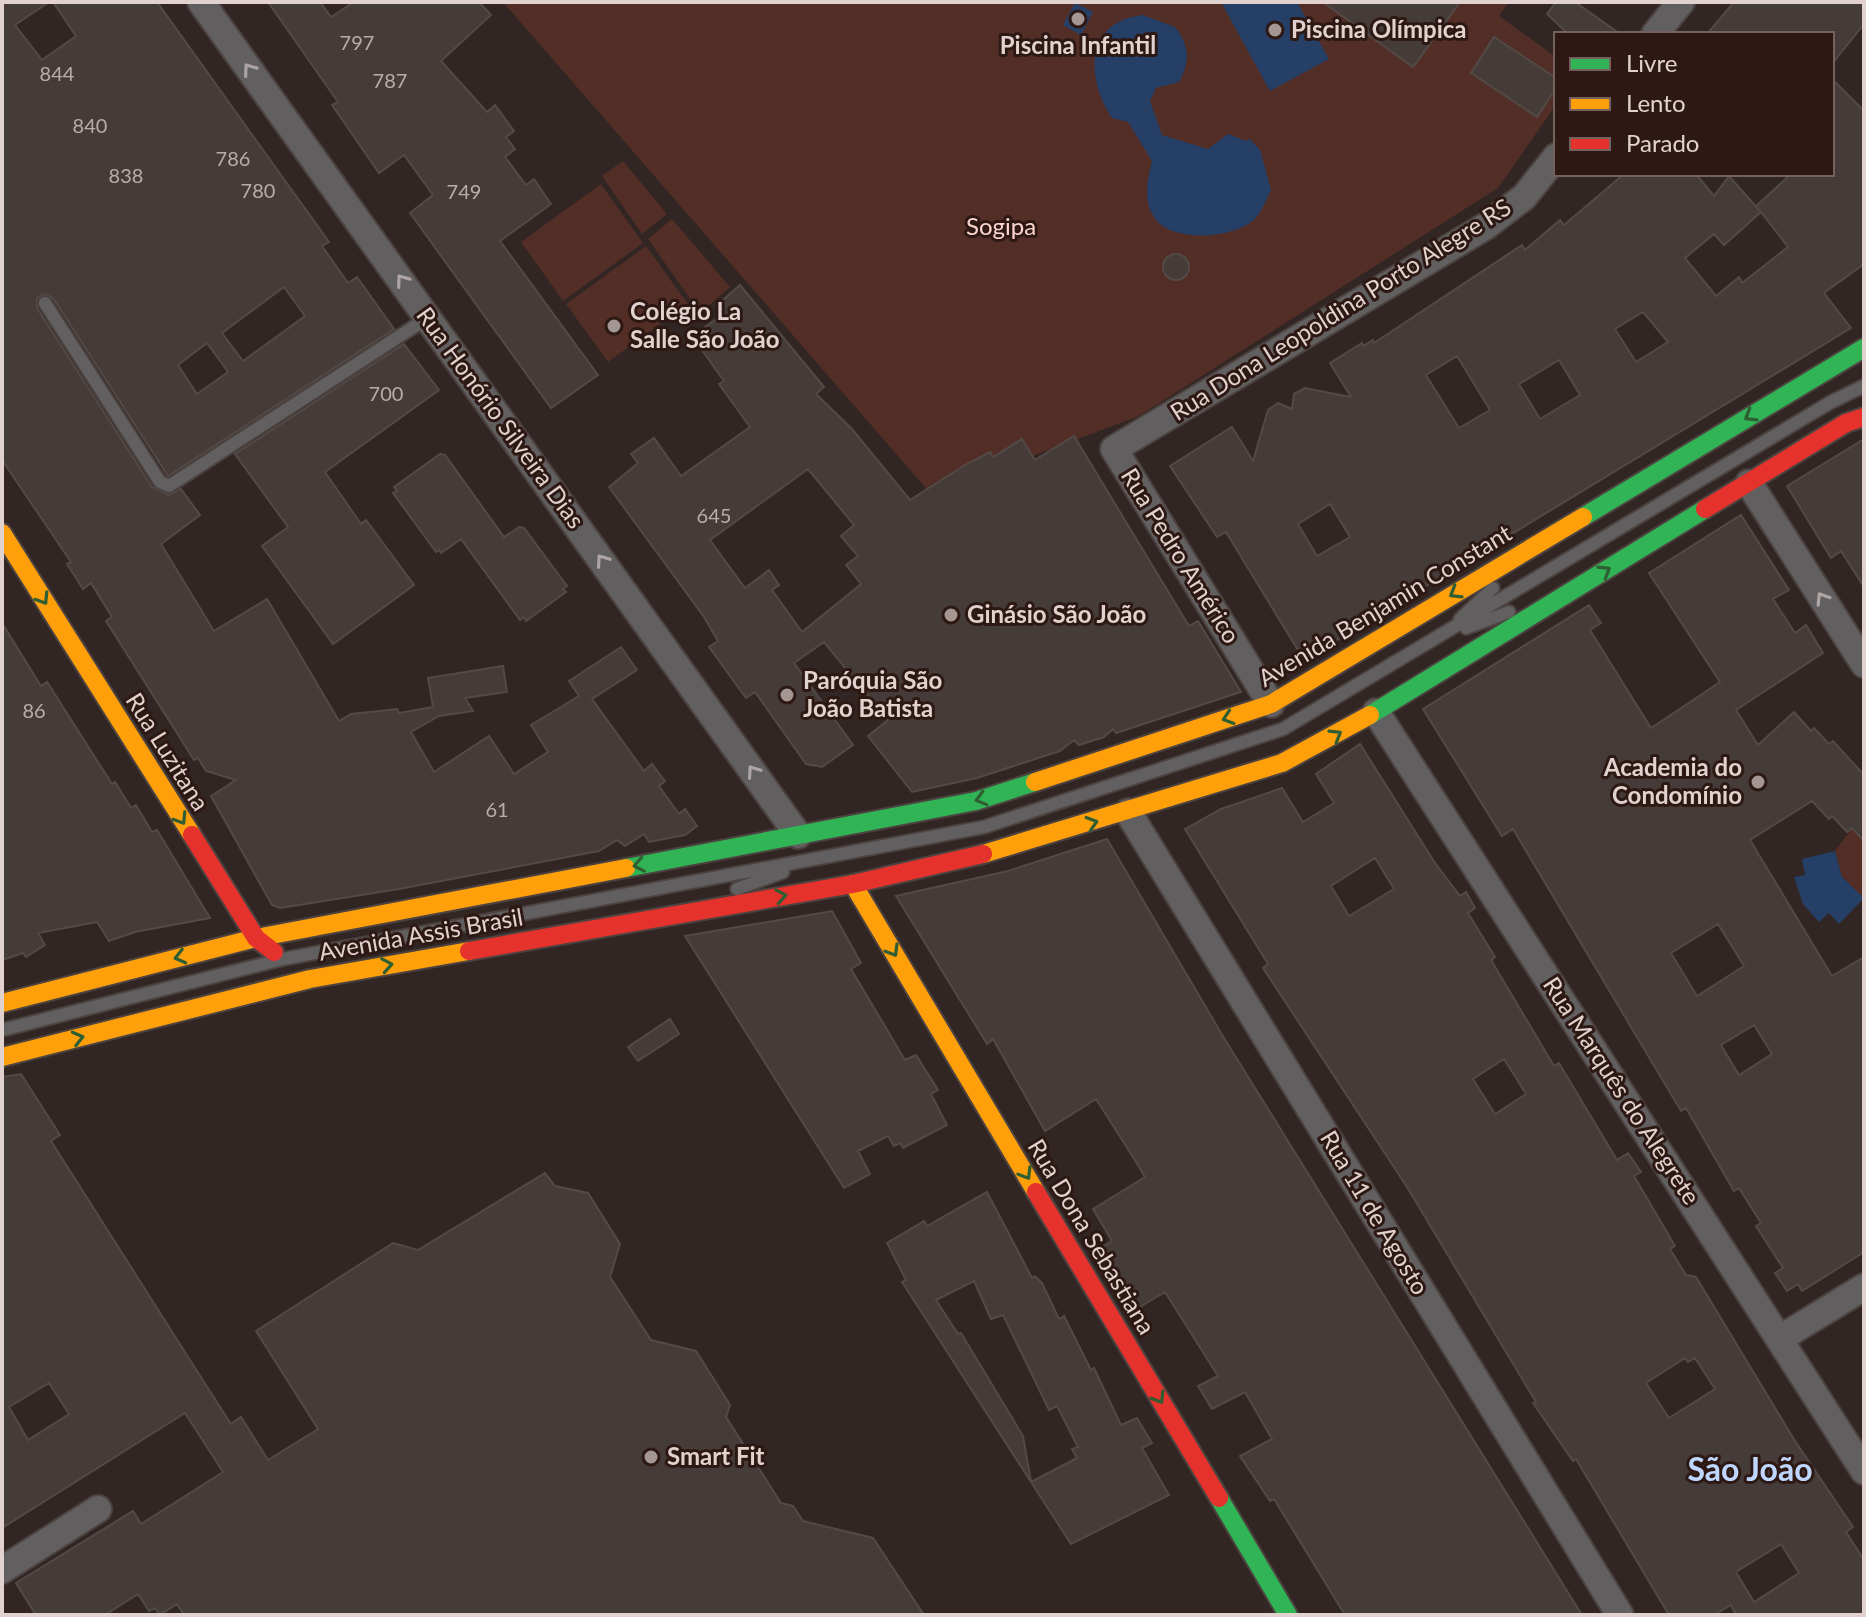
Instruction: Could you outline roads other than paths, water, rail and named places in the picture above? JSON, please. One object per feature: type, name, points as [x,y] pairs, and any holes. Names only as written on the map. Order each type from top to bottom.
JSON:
[{"type":"main road","name":"Avenida Benjamin Constant","points":[[798,835],[976,801],[1271,704],[1864,348]]},
{"type":"main road","points":[[853,884],[993,852],[1282,763],[1376,712],[1846,423],[1864,417]]},
{"type":"main road","name":"Rua Luzitana","points":[[2,533],[256,938],[310,979]]},
{"type":"main road","name":"Avenida Assis Brasil","points":[[2,1003],[256,938],[798,835]]},
{"type":"main road","name":"Avenida Assis Brasil","points":[[2,1057],[310,979],[853,884]]},
{"type":"main road","name":"Rua Dona Sebastiana","points":[[853,884],[1288,1615]]},
{"type":"street","name":"Rua Honório Silveira Dias","points":[[201,2],[798,835]]},
{"type":"street","points":[[1657,32],[1681,2]]},
{"type":"street","name":"Rua Dona Leopoldina Porto Alegre RS","points":[[1114,449],[1486,226],[1524,197],[1554,160]]},
{"type":"street","name":"Rua Pedro Américo","points":[[1114,449],[1271,704]]},
{"type":"street","points":[[1749,483],[1864,664]]},
{"type":"street","name":"Rua Marquês do Alegrete","points":[[1376,712],[1864,1471]]},
{"type":"street","name":"Rua 11 de Agosto","points":[[1128,812],[1620,1615]]},
{"type":"street","points":[[1781,1338],[1864,1287]]},
{"type":"street","points":[[2,1570],[98,1509]]},
{"type":"lane","points":[[45,303],[160,482],[169,486],[429,317]]},
{"type":"lane","points":[[1817,376],[1864,363]]},
{"type":"lane","points":[[2,1030],[283,959],[984,827],[1283,729],[1831,402],[1864,386]]},
{"type":"lane","points":[[1846,423],[1864,410]]},
{"type":"lane","points":[[1441,637],[1545,539]]},
{"type":"lane","points":[[1441,637],[1576,589]]},
{"type":"lane","points":[[688,856],[814,860]]},
{"type":"lane","points":[[666,916],[814,860]]},
{"type":"water","name":"Piscina Olímpica","points":[[1221,2],[1297,2],[1329,59],[1270,91]]},
{"type":"water","name":"Piscina Infantil","points":[[1075,3],[1093,12],[1081,35],[1063,25]]},
{"type":"water","points":[[1143,15],[1175,27],[1186,47],[1187,61],[1179,82],[1156,88],[1150,101],[1162,135],[1208,149],[1228,134],[1246,141],[1250,139],[1260,150],[1271,190],[1258,215],[1242,227],[1217,234],[1189,235],[1165,228],[1152,214],[1147,192],[1152,161],[1128,122],[1112,118],[1097,86],[1095,69],[1101,40],[1110,28]]},
{"type":"water","points":[[1835,851],[1842,877],[1864,898],[1839,924],[1829,913],[1819,922],[1803,904],[1794,877],[1805,875],[1802,859]]},
{"type":"place","name":"Piscina Infantil","points":[[1078,19]]},
{"type":"place","name":"Piscina Olímpica","points":[[1275,30]]},
{"type":"place","name":"Colégio La Salle São João","points":[[614,326]]},
{"type":"place","name":"Ginásio São João","points":[[951,615]]},
{"type":"place","name":"Paróquia São João Batista","points":[[787,695]]},
{"type":"place","name":"Academia do Condomínio","points":[[1758,782]]},
{"type":"place","name":"Smart Fit","points":[[651,1457]]},
{"type":"district","name":"São João","points":[[1750,1470]]},
{"type":"park label","name":"Sogipa","points":[[1001,227]]}]
